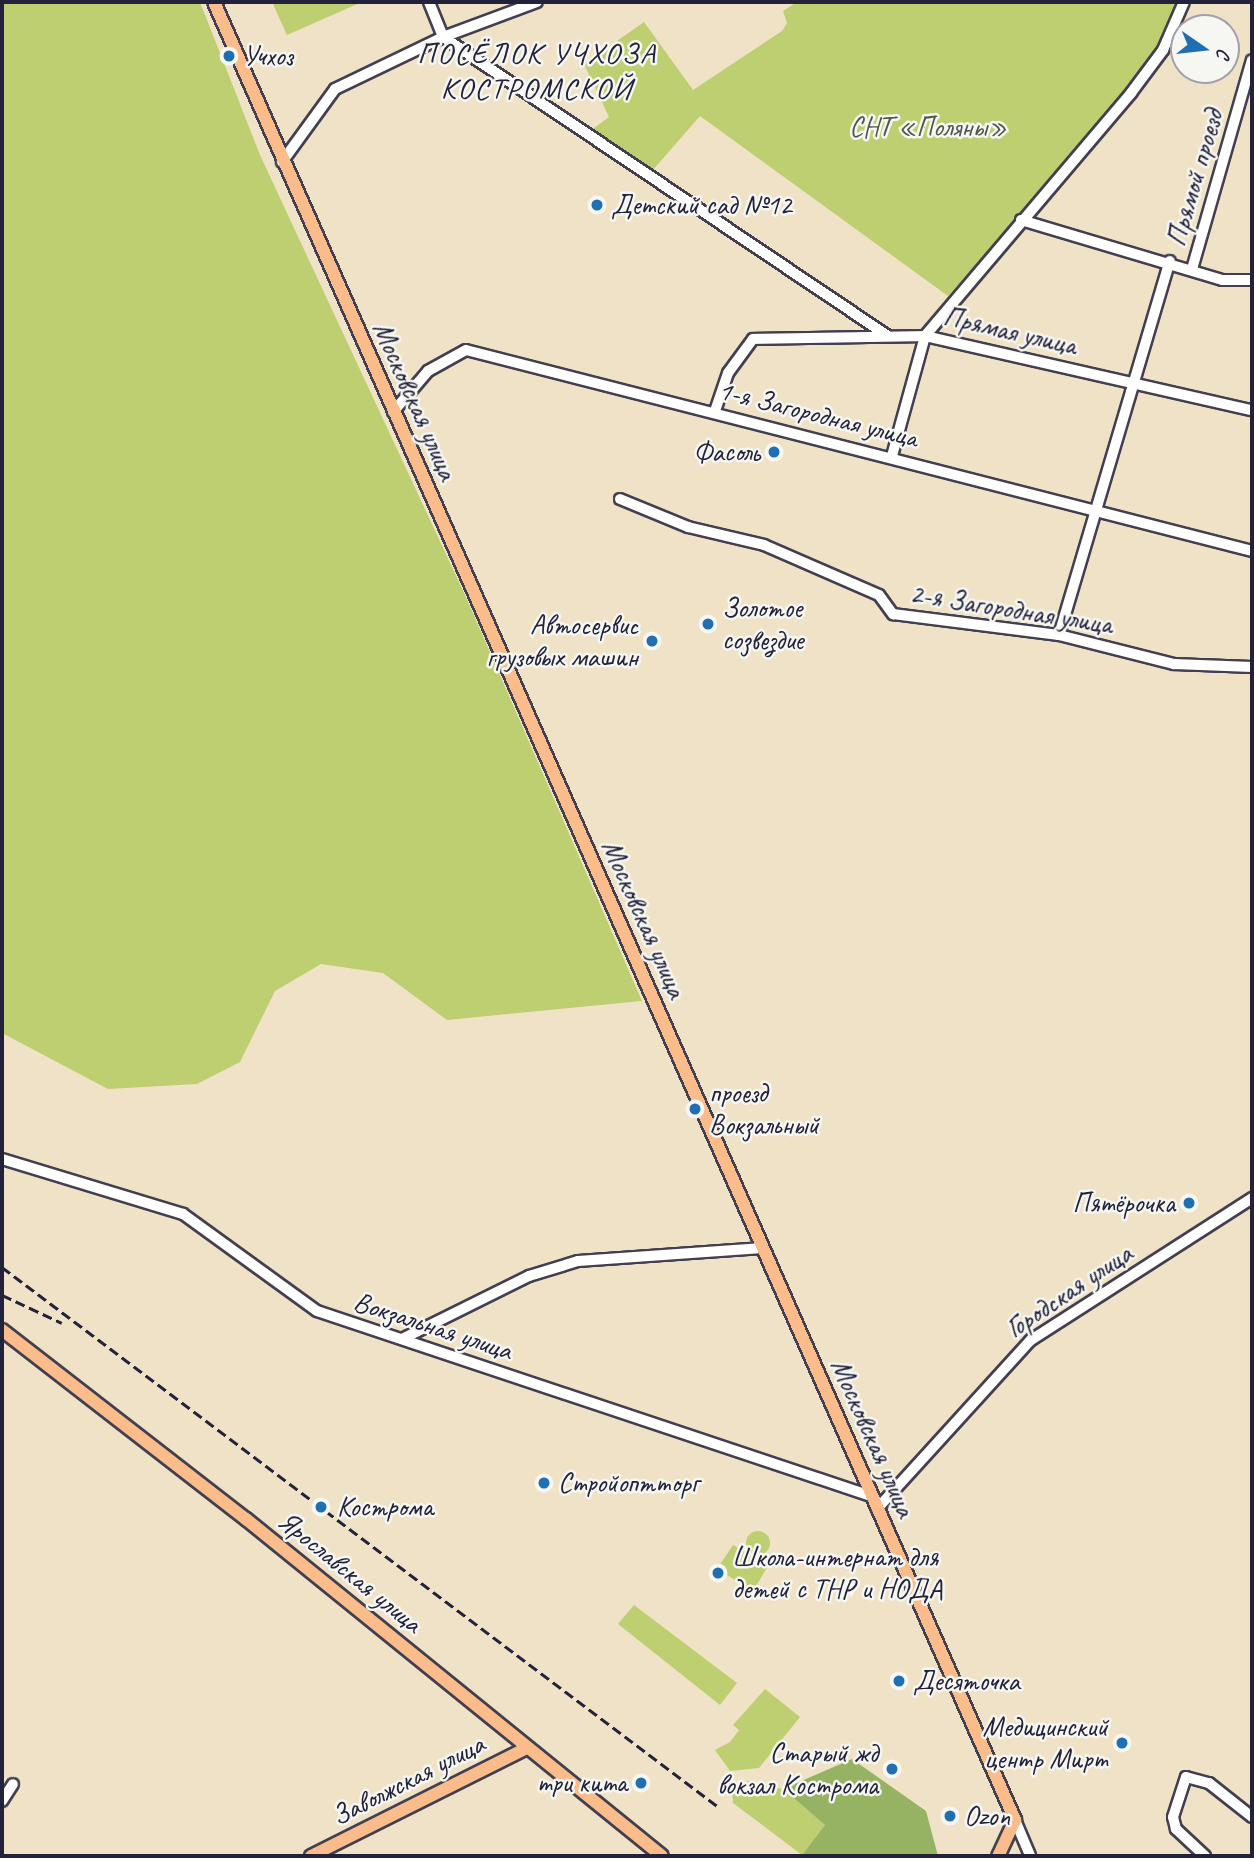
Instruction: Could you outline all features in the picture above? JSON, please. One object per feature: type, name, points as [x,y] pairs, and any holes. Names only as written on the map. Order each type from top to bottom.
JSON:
[{"type":"main road","name":"Московская улица","points":[[214,2],[282,162],[1015,1820]]},
{"type":"main road","name":"Ярославская улица","points":[[2,1330],[662,1856]]},
{"type":"main road","name":"Заволжская улица","points":[[311,1856],[527,1748]]},
{"type":"main road","points":[[998,1856],[1015,1820]]},
{"type":"street","points":[[429,2],[443,37],[888,337]]},
{"type":"street","points":[[282,162],[335,89],[443,37],[537,2]]},
{"type":"street","points":[[892,456],[925,336],[1148,71],[1184,2]]},
{"type":"street","name":"Прямой проезд","points":[[1192,269],[1252,60]]},
{"type":"street","name":"Прямой проезд","points":[[1021,220],[1192,269],[1252,281]]},
{"type":"street","points":[[1059,635],[1094,509],[1170,261]]},
{"type":"street","name":"Прямая улица","points":[[715,411],[728,373],[753,339],[925,336],[1252,410]]},
{"type":"street","name":"1-я Загородная улица","points":[[393,412],[429,371],[466,351],[892,456],[1252,551]]},
{"type":"street","name":"2-я Загородная улица","points":[[620,499],[688,527],[764,545],[879,595],[892,614],[1059,635],[1174,664],[1252,667]]},
{"type":"street","name":"Вокзальная улица","points":[[2,1159],[183,1214],[306,1306],[871,1496]]},
{"type":"street","name":"Городская улица","points":[[877,1509],[1031,1340],[1252,1198]]},
{"type":"street","points":[[402,1339],[529,1276],[578,1261],[762,1248]]},
{"type":"street","points":[[1205,1856],[1176,1829],[1172,1817],[1186,1777],[1209,1783],[1252,1817]]},
{"type":"street","points":[[2,1801],[13,1784]]},
{"type":"street","name":"Московская улица","points":[[1015,1820],[1030,1856]]},
{"type":"green space","points":[[2,2],[200,2],[260,155],[465,595],[642,1001],[447,1020],[383,973],[321,964],[275,991],[240,1062],[197,1084],[108,1089],[2,1033]]},
{"type":"green space","points":[[272,2],[362,2],[287,35]]},
{"type":"green space","name":"СНТ «Поляны»","points":[[797,2],[1181,2],[1177,14],[1170,14],[1170,31],[1130,91],[948,296],[700,116],[652,171],[590,131],[609,117],[584,64],[644,22],[693,90],[782,31],[787,23],[783,11]]},
{"type":"green space","points":[[758,1531],[766,1535],[770,1543],[766,1551],[758,1555],[750,1551],[746,1543],[750,1535]]},
{"type":"green space","points":[[733,1545],[768,1566],[753,1591],[717,1569]]},
{"type":"green space","points":[[634,1605],[737,1683],[720,1705],[618,1624]]},
{"type":"green space","points":[[765,1689],[800,1717],[759,1768],[730,1771],[715,1750],[730,1742],[739,1730],[733,1725]]},
{"type":"green space","points":[[852,1759],[926,1811],[938,1856],[802,1855],[825,1825],[783,1789]]},
{"type":"green space","points":[[748,1781],[783,1789],[825,1825],[802,1855],[733,1803],[732,1790]]},
{"type":"railway","points":[[2,1267],[720,1808]]},
{"type":"railway","points":[[2,1295],[62,1323]]},
{"type":"place","name":"Учхоз","points":[[229,56]]},
{"type":"place","name":"Детский сад №12","points":[[597,205]]},
{"type":"place","name":"Фасоль","points":[[774,452]]},
{"type":"place","name":"Золотое созвездие","points":[[708,624]]},
{"type":"place","name":"Автосервис грузовых машин","points":[[652,641]]},
{"type":"place","name":"проезд Вокзальный","points":[[695,1109]]},
{"type":"place","name":"Пятёрочка","points":[[1189,1203]]},
{"type":"place","name":"Стройоптторг","points":[[544,1483]]},
{"type":"place","name":"Кострома","points":[[321,1507]]},
{"type":"place","name":"Школа-интернат для детей с ТНР и НОДА","points":[[718,1573]]},
{"type":"place","name":"Десяточка","points":[[899,1681]]},
{"type":"place","name":"Медицинский центр Мирт","points":[[1122,1743]]},
{"type":"place","name":"Старый жд вокзал Кострома","points":[[892,1769]]},
{"type":"place","name":"три кита","points":[[641,1783]]},
{"type":"place","name":"Ozon","points":[[950,1816]]},
{"type":"district","name":"ПОСЁЛОК УЧХОЗА КОСТРОМСКОЙ","points":[[537,70]]}]
